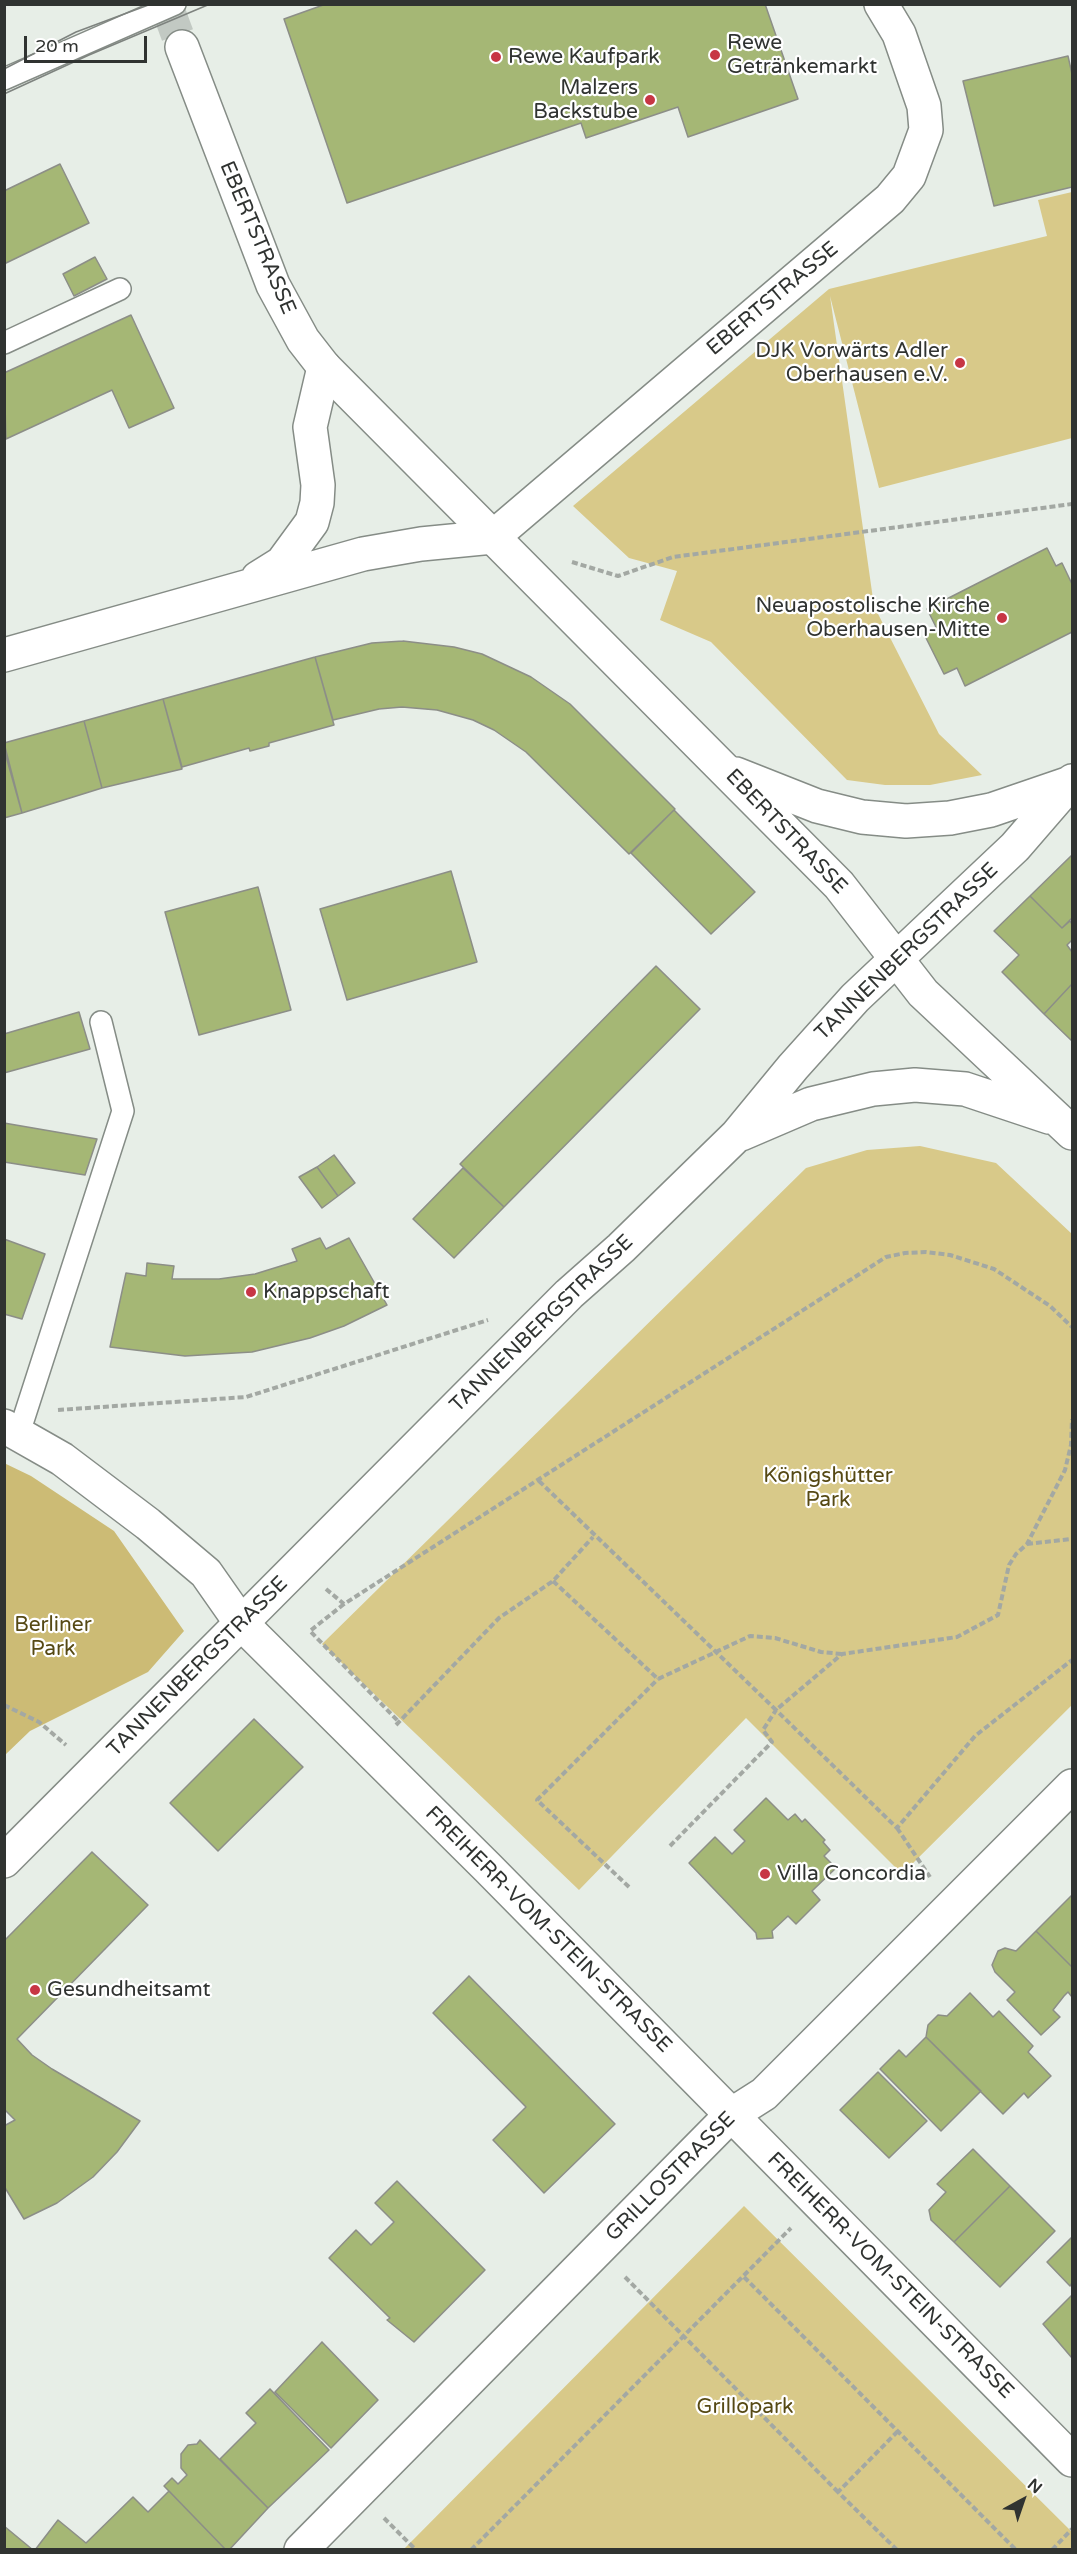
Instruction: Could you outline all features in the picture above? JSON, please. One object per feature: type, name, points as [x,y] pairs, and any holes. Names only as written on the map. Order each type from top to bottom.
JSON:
[{"type":"street","name":"EBERTSTRASSE","points":[[492,537],[890,199],[909,176],[926,130],[924,106],[899,34],[881,4]]},
{"type":"street","name":"EBERTSTRASSE","points":[[182,47],[273,285],[285,312],[324,367],[839,885],[878,933],[895,960],[923,993],[1066,1127]]},
{"type":"street","points":[[238,590],[282,563],[312,522],[318,485],[310,427],[324,367]]},
{"type":"street","points":[[4,655],[363,554],[421,544],[492,537]]},
{"type":"street","points":[[723,768],[817,806],[862,817],[906,821],[950,818],[991,810],[1071,782]]},
{"type":"street","name":"TANNENBERGSTRASSE","points":[[4,1861],[569,1294],[621,1248],[737,1135],[793,1067],[855,998],[1015,847],[1071,782]]},
{"type":"street","points":[[737,1135],[811,1104],[873,1089],[915,1085],[965,1089],[1066,1127]]},
{"type":"street","name":"FREIHERR-VOM-STEIN-STRASSE","points":[[17,1424],[148,1524],[198,1566],[226,1598],[241,1623],[1072,2460]]},
{"type":"street","name":"GRILLOSTRASSE","points":[[301,2550],[731,2115],[764,2094],[1072,1786]]},
{"type":"lane","points":[[4,79],[174,4]]},
{"type":"lane","points":[[4,343],[120,289]]},
{"type":"lane","points":[[17,1424],[123,1111],[101,1022]]},
{"type":"path","points":[[561,558],[618,576],[673,557],[1072,504]]},
{"type":"path","points":[[593,1536],[553,1581],[499,1618],[399,1722],[310,1630],[344,1604],[886,1257],[905,1252],[926,1252],[950,1255],[994,1269],[1050,1306],[1072,1327]]},
{"type":"path","points":[[17,1424],[246,1397],[491,1319]]},
{"type":"path","points":[[629,1887],[537,1800],[658,1679],[718,1653],[750,1636],[775,1638],[821,1652],[842,1654],[957,1637],[991,1621],[1001,1611],[1009,1565],[1016,1554],[1027,1544],[1065,1470],[1071,1445],[1072,1419]]},
{"type":"path","points":[[539,1481],[593,1536],[718,1653],[897,1828],[951,1907]]},
{"type":"path","points":[[1027,1544],[1072,1539]]},
{"type":"path","points":[[298,1566],[344,1604]]},
{"type":"path","points":[[553,1581],[658,1679]]},
{"type":"path","points":[[670,1846],[772,1742],[763,1731],[776,1710],[842,1654]]},
{"type":"path","points":[[897,1828],[975,1736],[1072,1660]]},
{"type":"path","points":[[4,1705],[39,1722],[95,1771]]},
{"type":"path","points":[[471,2550],[744,2277],[816,2201]]},
{"type":"path","points":[[598,2250],[897,2550]]},
{"type":"path","points":[[744,2277],[1016,2550]]},
{"type":"path","points":[[838,2492],[898,2432]]},
{"type":"path","points":[[1052,2550],[1072,2529]]},
{"type":"green space","points":[[1072,192],[1072,438],[879,488],[830,296],[874,606],[939,734],[982,775],[930,785],[885,785],[847,780],[711,642],[660,620],[677,571],[629,558],[573,506],[829,289],[1047,236],[1038,200]]},
{"type":"green space","name":"Königshütter Park","points":[[920,1146],[996,1163],[1072,1234],[1072,1705],[902,1874],[746,1718],[579,1890],[322,1644],[806,1168],[867,1150]]},
{"type":"green space","name":"Berliner Park","points":[[4,1463],[31,1476],[114,1531],[184,1631],[148,1672],[30,1731],[5,1755]]},
{"type":"green space","name":"Grillopark","points":[[744,2206],[1072,2532],[1072,2549],[404,2549]]},
{"type":"building","points":[[326,4],[765,4],[798,99],[688,137],[678,107],[586,138],[581,123],[347,203],[284,19]]},
{"type":"building","points":[[1068,56],[1072,74],[1072,187],[994,206],[963,81]]},
{"type":"building","points":[[60,164],[89,223],[4,264],[4,191]]},
{"type":"building","points":[[95,257],[107,279],[74,296],[63,274]]},
{"type":"building","points":[[131,315],[174,408],[129,428],[112,390],[6,439],[4,373]]},
{"type":"building","name":"Neuapostolische Kirche Oberhausen-Mitte","points":[[1047,548],[1056,566],[1062,563],[1072,584],[1072,632],[965,686],[957,668],[944,674],[924,634],[936,627],[927,609]]},
{"type":"building","points":[[403,641],[454,647],[482,654],[531,677],[570,704],[675,809],[629,854],[526,752],[494,730],[473,720],[437,710],[402,707],[379,709],[333,720],[315,657],[372,643]]},
{"type":"building","points":[[315,657],[334,725],[269,743],[269,746],[250,751],[249,748],[182,767],[163,699]]},
{"type":"building","points":[[163,699],[182,769],[102,788],[84,721]]},
{"type":"building","points":[[84,721],[102,788],[22,813],[4,743]]},
{"type":"building","points":[[4,749],[22,813],[4,818]]},
{"type":"building","points":[[674,810],[755,892],[711,934],[631,853]]},
{"type":"building","points":[[1072,855],[1072,918],[1062,928],[1030,896]]},
{"type":"building","points":[[451,871],[477,962],[347,1000],[320,909]]},
{"type":"building","points":[[258,887],[291,1010],[199,1035],[165,912]]},
{"type":"building","points":[[1030,896],[1062,928],[1070,921],[1072,924],[1072,940],[1067,945],[1072,952],[1072,984],[1044,1014],[1002,972],[1019,955],[994,931]]},
{"type":"building","points":[[656,966],[700,1009],[504,1207],[460,1164]]},
{"type":"building","points":[[1072,984],[1072,1041],[1044,1014]]},
{"type":"building","points":[[79,1012],[90,1049],[4,1073],[4,1034]]},
{"type":"building","points":[[4,1123],[97,1139],[85,1175],[4,1162]]},
{"type":"building","points":[[334,1155],[355,1183],[338,1196],[317,1167]]},
{"type":"building","points":[[317,1167],[338,1196],[322,1208],[299,1177]]},
{"type":"building","points":[[463,1168],[504,1207],[454,1258],[413,1219]]},
{"type":"building","name":"Knappschaft","points":[[320,1238],[326,1249],[349,1238],[387,1305],[344,1326],[310,1338],[252,1352],[185,1356],[110,1347],[126,1273],[146,1276],[147,1263],[174,1266],[172,1279],[219,1279],[255,1274],[297,1261],[292,1249]]},
{"type":"building","points":[[4,1239],[45,1254],[22,1319],[4,1314]]},
{"type":"building","points":[[254,1719],[303,1767],[218,1851],[170,1803]]},
{"type":"building","name":"Villa Concordia","points":[[766,1798],[788,1820],[795,1814],[802,1822],[805,1819],[825,1840],[823,1842],[830,1850],[824,1856],[836,1868],[812,1891],[820,1900],[796,1924],[788,1916],[772,1931],[773,1938],[757,1939],[756,1933],[689,1863],[715,1837],[732,1854],[745,1841],[734,1830]]},
{"type":"building","name":"Gesundheitsamt","points":[[92,1852],[148,1905],[17,2039],[32,2055],[52,2069],[140,2121],[117,2152],[93,2177],[57,2203],[24,2219],[4,2186],[4,2126],[15,2120],[4,2109],[4,1941]]},
{"type":"building","points":[[1072,1895],[1072,1967],[1036,1931]]},
{"type":"building","points":[[1036,1931],[1072,1967],[1072,1997],[1068,1992],[1064,1996],[1053,2010],[1060,2017],[1041,2035],[1007,2000],[1015,1992],[995,1972],[992,1965],[998,1951],[1005,1948],[1016,1951]]},
{"type":"building","points":[[469,1976],[615,2124],[544,2193],[493,2140],[526,2107],[433,2013]]},
{"type":"building","points":[[970,1993],[993,2017],[999,2011],[1033,2046],[1028,2052],[1051,2076],[1028,2098],[1024,2093],[1003,2114],[926,2037],[928,2025],[938,2015],[947,2016]]},
{"type":"building","points":[[926,2037],[981,2091],[941,2131],[880,2069],[899,2050],[906,2057]]},
{"type":"building","points":[[878,2072],[927,2121],[889,2158],[840,2110]]},
{"type":"building","points":[[973,2149],[1010,2186],[954,2242],[931,2220],[929,2210],[946,2192],[937,2184]]},
{"type":"building","points":[[397,2181],[485,2270],[414,2342],[387,2320],[390,2318],[329,2258],[356,2230],[371,2245],[394,2222],[375,2203]]},
{"type":"building","points":[[1010,2186],[1055,2231],[1000,2287],[954,2242]]},
{"type":"building","points":[[1072,2237],[1072,2283],[1070,2286],[1047,2262]]},
{"type":"building","points":[[1072,2295],[1072,2358],[1043,2324]]},
{"type":"building","points":[[322,2342],[378,2400],[331,2448],[275,2392]]},
{"type":"building","points":[[270,2389],[329,2450],[268,2508],[220,2459],[256,2423],[246,2413]]},
{"type":"building","points":[[200,2440],[268,2508],[229,2550],[226,2550],[164,2486],[172,2478],[178,2484],[187,2475],[181,2468],[181,2454],[188,2445],[197,2444]]},
{"type":"building","points":[[169,2491],[226,2550],[35,2550],[58,2520],[86,2543],[133,2497],[148,2512]]},
{"type":"building","points":[[4,2526],[33,2550],[4,2550]]},
{"type":"tunnel","points":[[166,4],[182,47]]},
{"type":"tram line","points":[[4,69],[76,32],[151,4]]},
{"type":"tram line","points":[[4,94],[210,4]]},
{"type":"place","name":"Rewe Getränkemarkt","points":[[715,55]]},
{"type":"place","name":"Rewe Kaufpark","points":[[496,57]]},
{"type":"place","name":"Malzers Backstube","points":[[650,100]]},
{"type":"place","name":"DJK Vorwärts Adler Oberhausen e.V.","points":[[960,363]]},
{"type":"place","name":"Neuapostolische Kirche Oberhausen-Mitte","points":[[1002,618]]},
{"type":"place","name":"Knappschaft","points":[[251,1292]]},
{"type":"place","name":"Villa Concordia","points":[[765,1874]]},
{"type":"place","name":"Gesundheitsamt","points":[[35,1990]]}]
